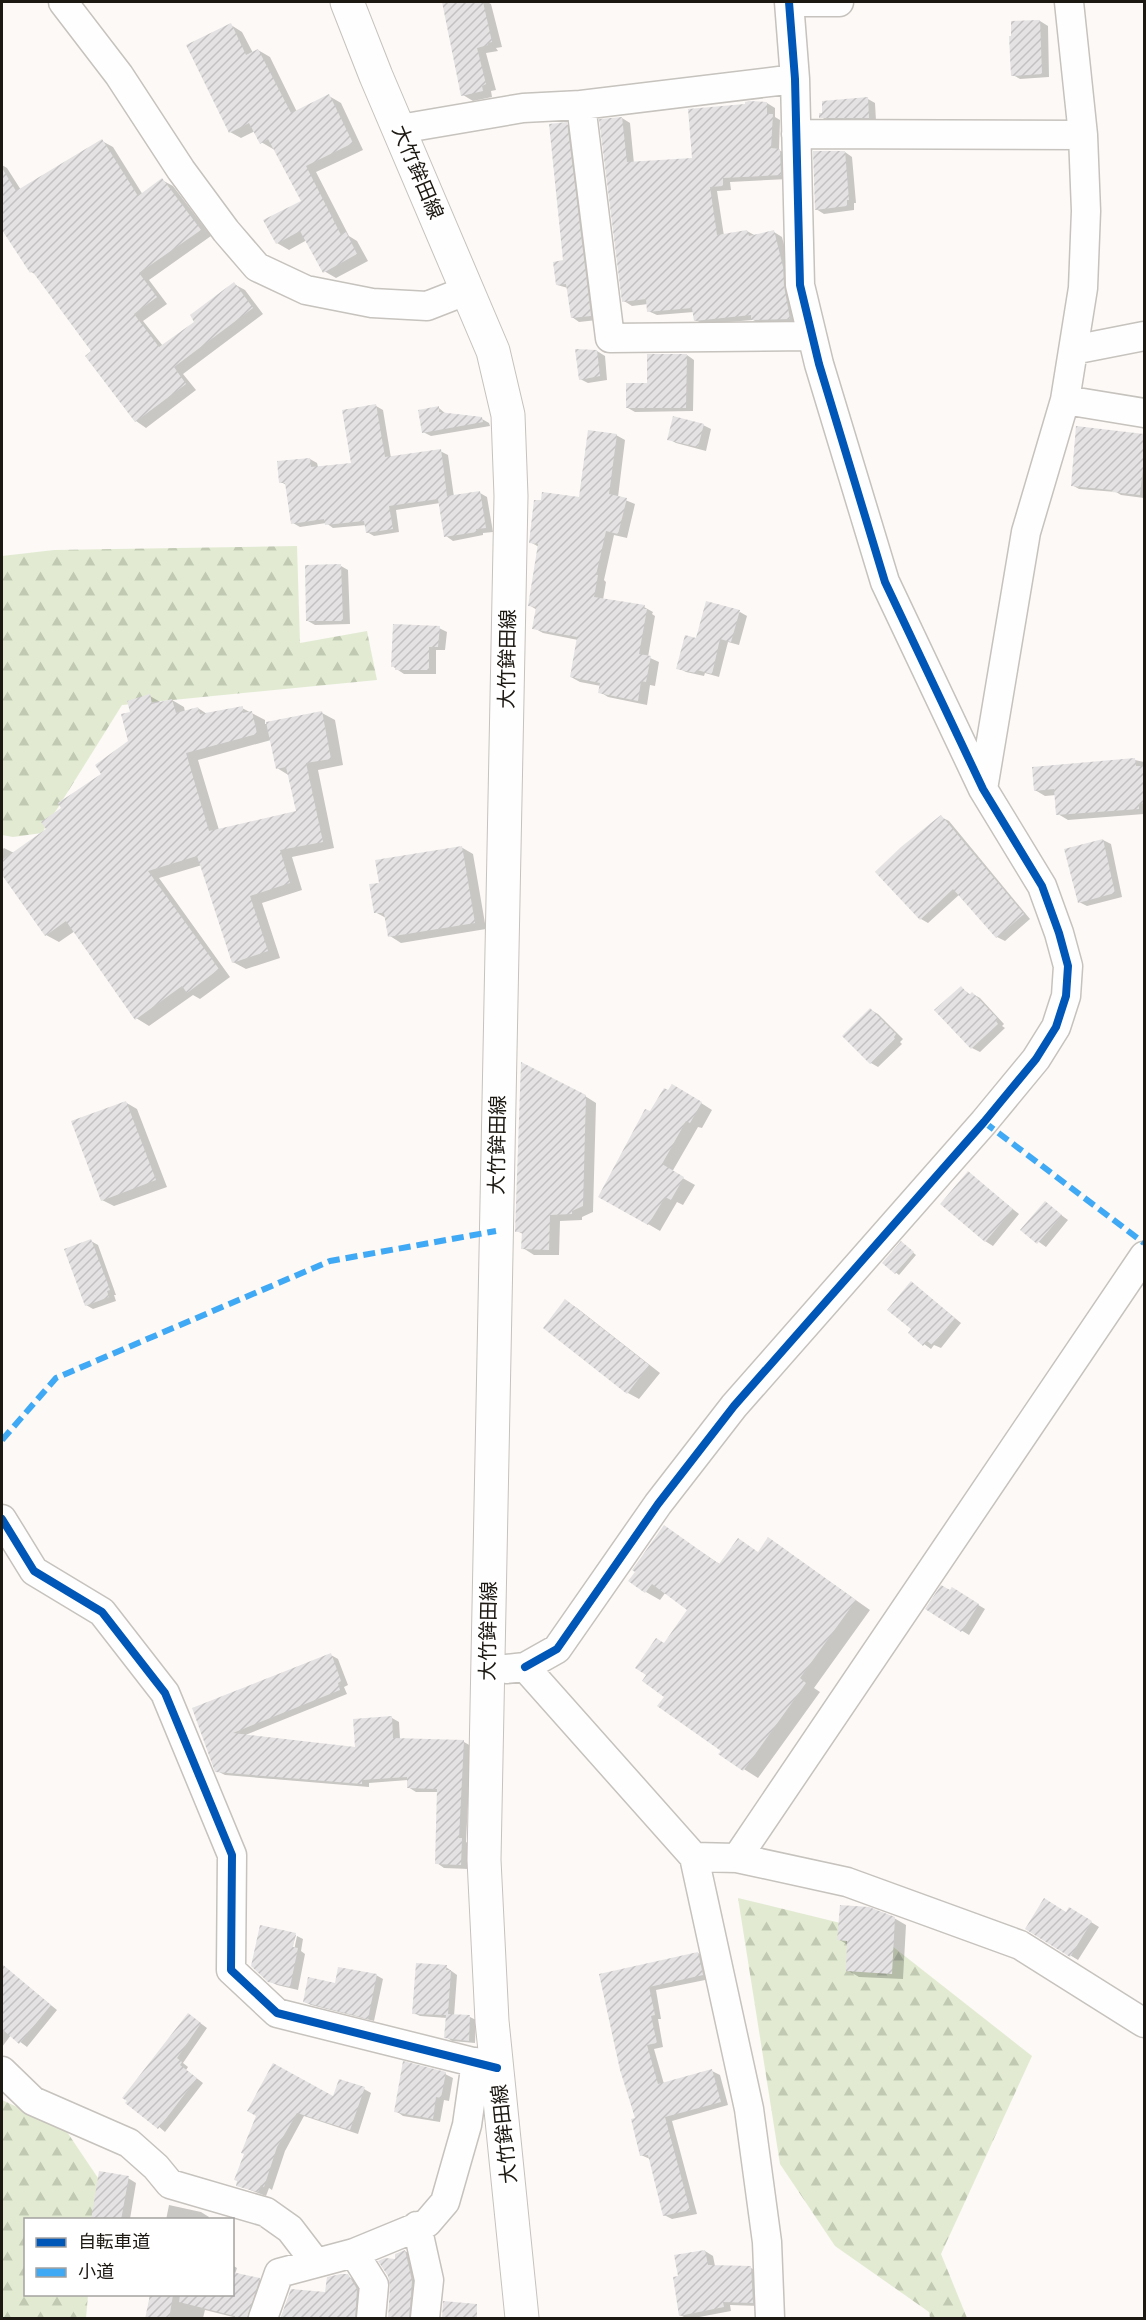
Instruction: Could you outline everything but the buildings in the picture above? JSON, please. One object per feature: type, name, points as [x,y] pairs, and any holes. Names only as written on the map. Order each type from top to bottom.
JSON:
[{"type":"main road","name":"大竹鉾田線","points":[[348,2],[376,76],[493,351],[508,415],[511,496],[484,1860],[492,2021],[487,2065],[522,2319]]},
{"type":"street","points":[[63,2],[119,75],[181,170],[219,223],[258,267],[306,290],[372,303],[427,306],[468,290]]},
{"type":"street","points":[[487,1670],[525,1667],[557,1649],[658,1504],[734,1406],[984,1122],[1036,1059],[1056,1027],[1066,996],[1068,966],[1042,886],[983,789],[885,582],[812,336],[800,285],[795,80],[789,2],[839,2]]},
{"type":"street","points":[[983,789],[1026,532],[1065,400],[1083,288],[1086,211],[1083,135],[1069,2]]},
{"type":"street","points":[[400,129],[523,108],[581,105],[795,80]]},
{"type":"street","points":[[581,105],[610,338],[812,336]]},
{"type":"street","points":[[796,134],[1083,135]]},
{"type":"street","points":[[1073,350],[1144,336]]},
{"type":"street","points":[[1065,400],[1144,412]]},
{"type":"street","points":[[737,1858],[1144,1256]]},
{"type":"street","points":[[2,1519],[34,1571],[102,1612],[165,1693],[232,1855],[231,1970],[277,2013],[487,2065],[445,2202],[427,2223],[354,2253],[279,2273],[263,2319]]},
{"type":"street","points":[[525,1667],[694,1857],[749,2109],[767,2242],[770,2319]]},
{"type":"street","points":[[694,1857],[737,1858],[847,1882],[1020,1945],[1144,2023]]},
{"type":"street","points":[[2,2071],[33,2101],[129,2143],[156,2167],[170,2184],[266,2212],[290,2229],[316,2264]]},
{"type":"street","points":[[417,2226],[429,2280],[425,2319]]},
{"type":"street","points":[[354,2253],[374,2285],[371,2319]]},
{"type":"green space","points":[[297,546],[300,643],[367,631],[377,680],[122,705],[42,833],[13,837],[2,835],[2,556],[54,550]]},
{"type":"green space","points":[[738,1898],[873,1931],[1032,2056],[941,2254],[967,2318],[930,2318],[929,2312],[835,2246],[780,2164]]},
{"type":"green space","points":[[2,2100],[65,2129],[98,2178],[94,2218],[24,2218],[24,2296],[88,2296],[86,2318],[2,2318]]},
{"type":"marked path","points":[[984,1122],[1144,1243]]},
{"type":"marked path","points":[[2,1440],[56,1378],[330,1261],[496,1231]]},
{"type":"cycle path","points":[[525,1667],[557,1649],[658,1504],[734,1406],[984,1122],[1036,1059],[1056,1027],[1066,996],[1068,966],[1042,886],[983,789],[885,582],[819,364],[800,285],[795,79],[789,2]]},
{"type":"cycle path","points":[[2,1519],[34,1571],[102,1612],[165,1693],[232,1855],[231,1970],[277,2013],[497,2068]]}]
